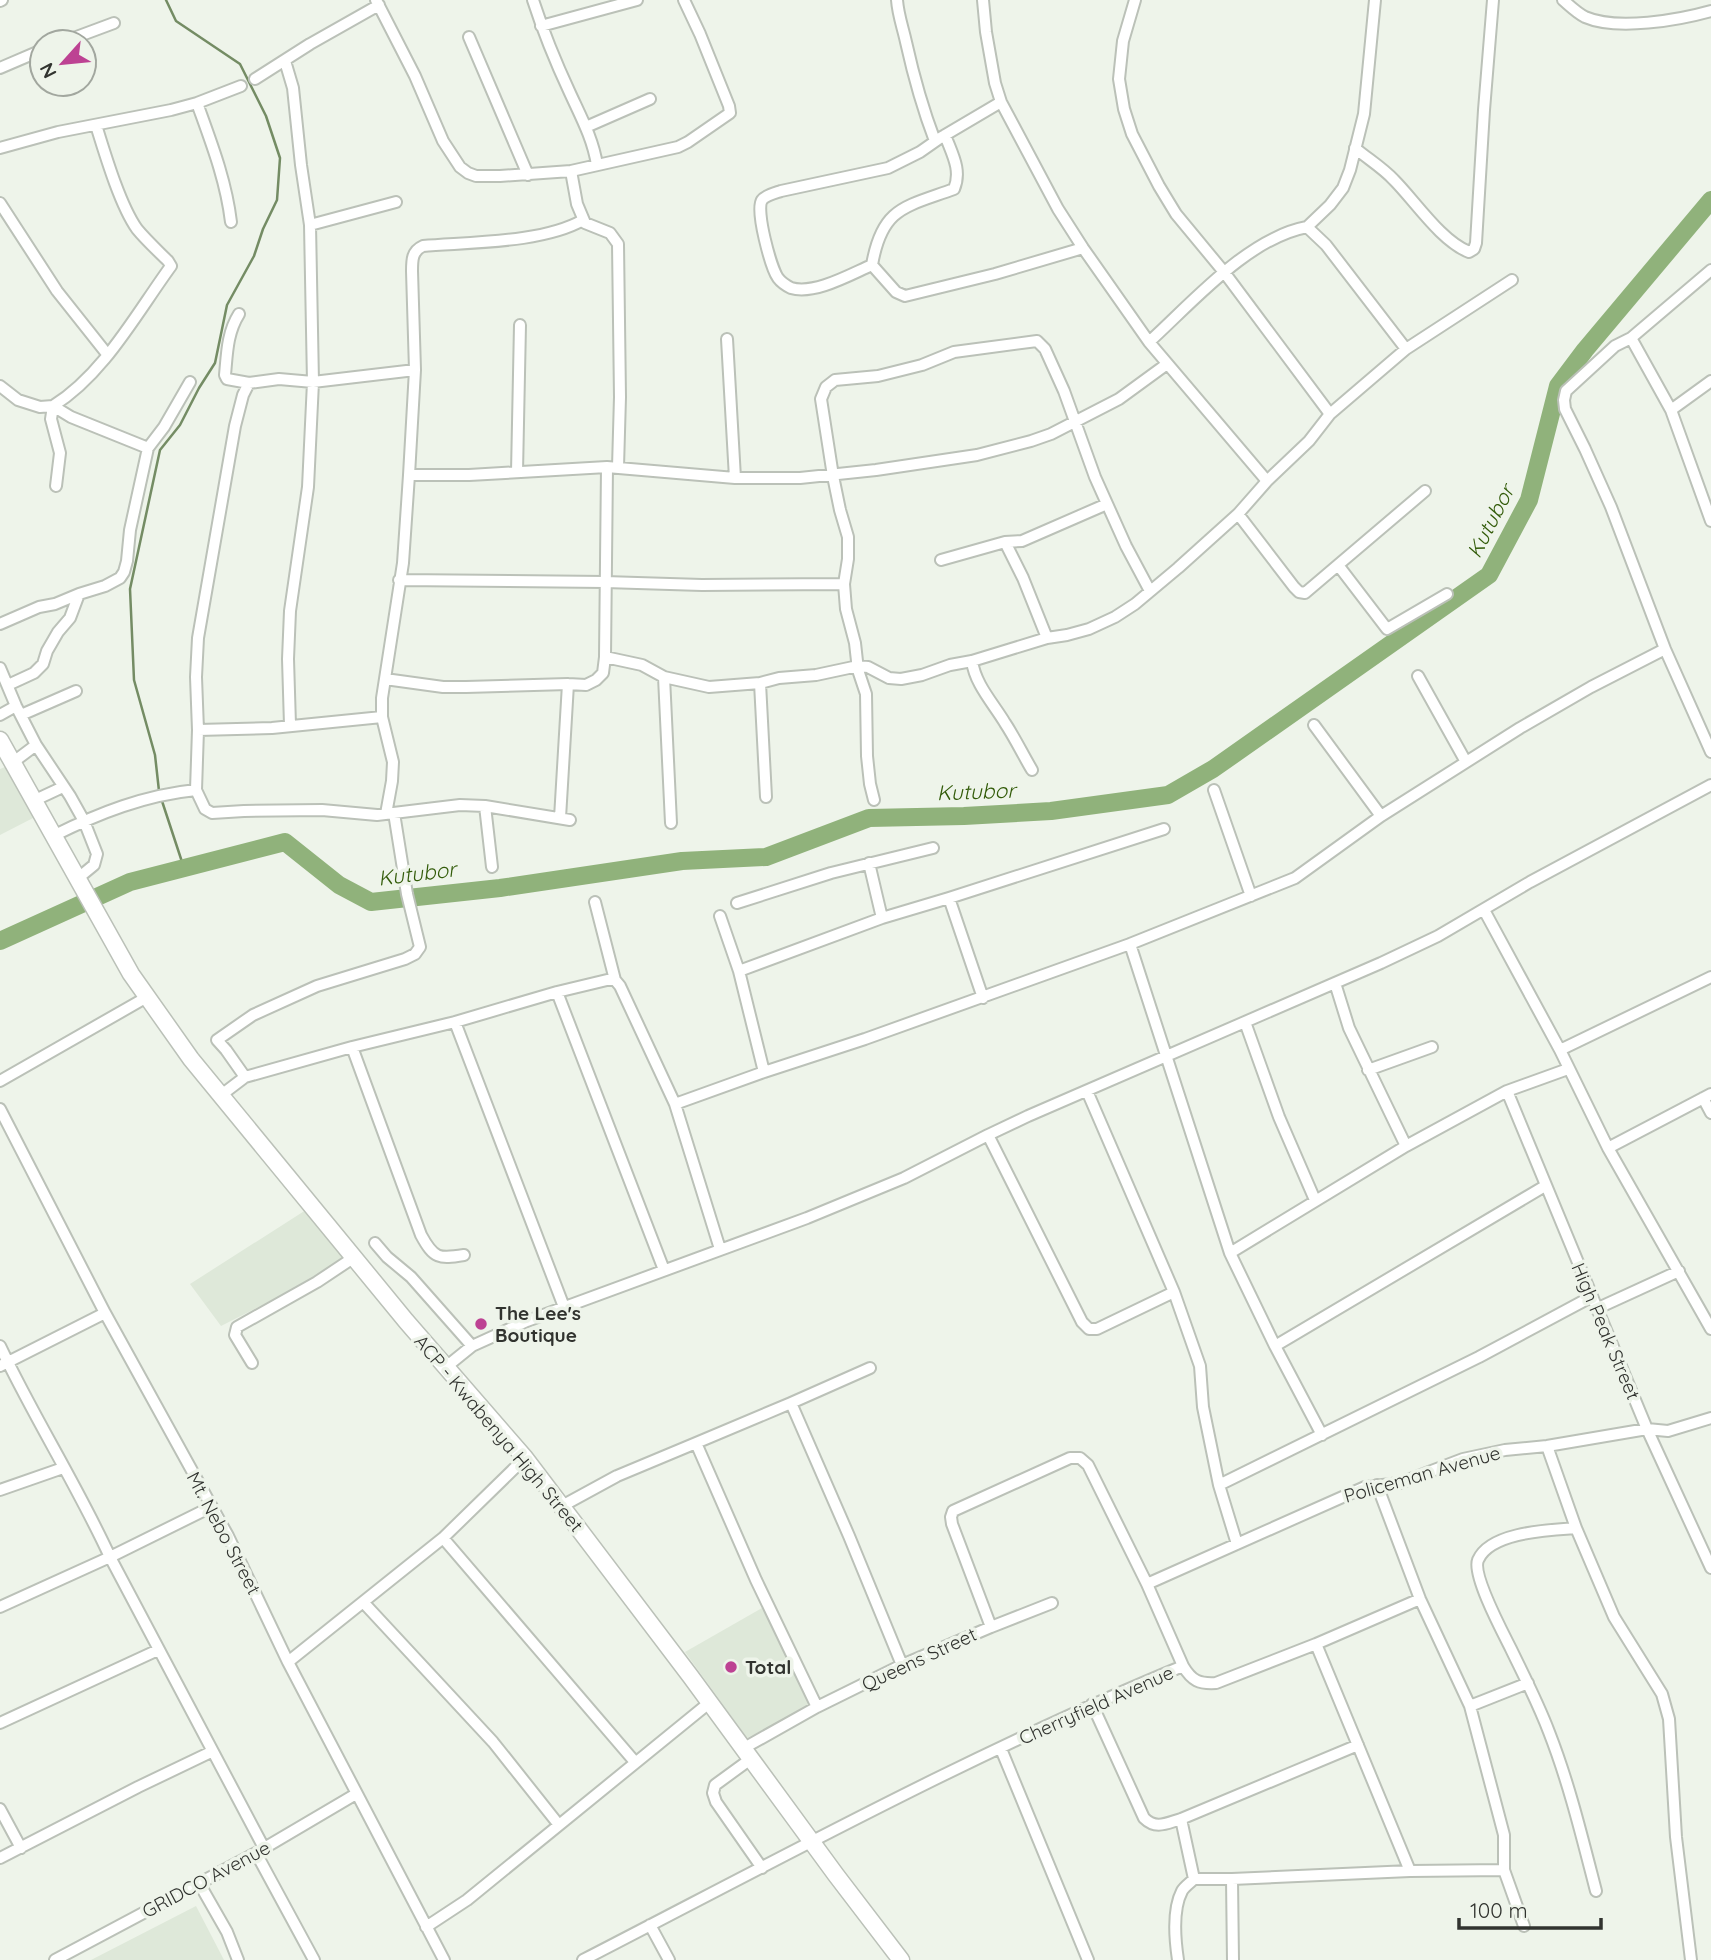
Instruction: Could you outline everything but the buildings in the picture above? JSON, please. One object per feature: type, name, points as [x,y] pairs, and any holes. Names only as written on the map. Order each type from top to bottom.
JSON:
[{"type":"main road","name":"ACP - Kwabenya High Street","points":[[0,740],[131,974],[191,1059],[353,1258],[525,1458],[901,1960]]},
{"type":"street","points":[[533,0],[541,26],[586,127],[597,165]]},
{"type":"street","points":[[541,26],[637,0]]},
{"type":"street","points":[[255,79],[377,3],[415,76],[443,141],[460,167],[477,176],[571,172],[678,147],[730,113],[684,0]]},
{"type":"street","points":[[872,265],[876,244],[884,225],[894,214],[954,189],[958,180],[958,169],[921,106],[898,15],[897,0]]},
{"type":"street","points":[[983,0],[986,32],[1001,102],[1058,209],[1149,342],[1267,481]]},
{"type":"street","points":[[1135,0],[1123,41],[1119,79],[1132,134],[1176,214],[1224,272],[1330,414]]},
{"type":"street","points":[[1149,342],[1243,256],[1270,239],[1307,227],[1343,188],[1364,114],[1375,0]]},
{"type":"street","points":[[1355,148],[1393,179],[1441,231],[1464,250],[1469,252],[1474,249],[1493,0]]},
{"type":"street","points":[[1563,0],[1585,17],[1625,23],[1661,21],[1711,11]]},
{"type":"street","points":[[98,29],[114,23]]},
{"type":"street","points":[[469,37],[528,175]]},
{"type":"street","points":[[0,68],[28,56]]},
{"type":"street","points":[[285,61],[293,88],[310,225],[313,382],[308,486],[290,611],[290,725]]},
{"type":"street","points":[[0,148],[58,132],[145,116],[197,103],[241,86]]},
{"type":"street","points":[[586,127],[650,99]]},
{"type":"street","points":[[872,265],[814,288],[788,287],[778,278],[764,234],[760,203],[764,197],[781,191],[888,168],[920,152],[1001,102]]},
{"type":"street","points":[[197,103],[221,171],[232,222]]},
{"type":"street","points":[[0,386],[18,400],[40,407],[53,406],[69,396],[97,369],[171,266],[137,229],[128,212],[96,125]]},
{"type":"street","points":[[385,679],[443,687],[586,685],[603,673],[612,467],[620,397],[618,244],[610,233],[583,220],[571,172]]},
{"type":"street","points":[[0,202],[57,291],[107,354]]},
{"type":"street","points":[[310,225],[396,202]]},
{"type":"street","points":[[245,1077],[217,1040],[253,1015],[317,986],[405,959],[415,954],[420,947],[390,813],[393,762],[382,717],[382,698],[403,563],[409,475],[415,369],[413,256],[416,250],[423,246],[502,240],[546,233],[574,226],[583,220]]},
{"type":"street","points":[[1307,227],[1326,245],[1406,349]]},
{"type":"street","points":[[872,265],[896,292],[905,296],[995,274],[1083,248]]},
{"type":"street","points":[[1711,270],[1631,338],[1615,346],[1566,391],[1565,409],[1611,507],[1665,649],[1711,752]]},
{"type":"street","points":[[605,657],[642,665],[664,677],[709,688],[760,684],[779,678],[816,675],[858,666],[868,667],[889,678],[901,679],[1089,629],[1135,604],[1238,514],[1267,481],[1309,441],[1330,414],[1406,349],[1512,280]]},
{"type":"street","points":[[239,314],[232,325],[225,375],[227,379],[249,383],[279,379],[313,382],[415,369]]},
{"type":"street","points":[[517,472],[520,326]]},
{"type":"street","points":[[1631,338],[1671,410],[1711,521]]},
{"type":"street","points":[[727,339],[735,478]]},
{"type":"street","points":[[874,800],[867,756],[867,702],[846,609],[844,584],[848,537],[833,475],[821,399],[826,387],[835,380],[878,376],[922,365],[954,352],[1037,341],[1045,349],[1064,391],[1095,477],[1150,591]]},
{"type":"street","points":[[409,475],[469,475],[612,467],[735,478],[800,478],[977,455],[1051,434],[1119,400],[1167,364]]},
{"type":"street","points":[[1671,410],[1711,381]]},
{"type":"street","points":[[0,624],[38,607],[55,604],[113,582],[124,572],[148,448],[190,383]]},
{"type":"street","points":[[249,383],[235,426],[198,638],[196,790],[205,809],[212,813],[322,810],[377,816],[460,806],[485,806],[565,819],[568,684]]},
{"type":"street","points":[[53,406],[148,448]]},
{"type":"street","points":[[53,406],[51,419],[60,453],[55,486]]},
{"type":"street","points":[[1238,514],[1299,592],[1305,593],[1425,491]]},
{"type":"street","points":[[941,560],[1005,542],[1022,541],[1107,504]]},
{"type":"street","points":[[1005,542],[1047,638]]},
{"type":"street","points":[[1338,565],[1387,629],[1447,594]]},
{"type":"street","points":[[400,580],[702,585],[844,584]]},
{"type":"street","points":[[8,685],[34,673],[43,664],[58,632],[70,618],[79,594]]},
{"type":"street","points":[[675,1104],[983,998],[1130,944],[1295,878],[1381,816],[1520,728],[1665,649]]},
{"type":"street","points":[[972,661],[980,685],[1032,770]]},
{"type":"street","points":[[0,668],[36,745],[84,821],[97,854],[94,865],[81,886]]},
{"type":"street","points":[[664,677],[671,823]]},
{"type":"street","points":[[1419,677],[1466,762]]},
{"type":"street","points":[[760,684],[766,797]]},
{"type":"street","points":[[0,715],[76,691]]},
{"type":"street","points":[[198,730],[272,728],[382,717]]},
{"type":"street","points":[[1314,725],[1381,816]]},
{"type":"street","points":[[12,763],[36,745]]},
{"type":"street","points":[[446,1367],[472,1346],[527,1321],[807,1218],[904,1178],[989,1135],[1381,963],[1438,936],[1530,882],[1711,785]]},
{"type":"street","points":[[33,801],[63,787]]},
{"type":"street","points":[[53,836],[115,808],[168,793],[196,790]]},
{"type":"street","points":[[1214,790],[1251,896]]},
{"type":"street","points":[[485,806],[492,867]]},
{"type":"street","points":[[738,971],[882,918],[1164,829]]},
{"type":"street","points":[[737,903],[869,863],[933,848]]},
{"type":"street","points":[[869,863],[882,918]]},
{"type":"street","points":[[949,898],[983,998]]},
{"type":"street","points":[[595,902],[615,980],[675,1104],[720,1249]]},
{"type":"street","points":[[1484,910],[1560,1050],[1608,1147],[1711,1329]]},
{"type":"street","points":[[720,916],[738,971],[764,1072]]},
{"type":"street","points":[[1130,944],[1230,1253],[1322,1435]]},
{"type":"street","points":[[1560,1050],[1711,977]]},
{"type":"street","points":[[220,1096],[245,1077],[455,1022],[557,992],[615,980]]},
{"type":"street","points":[[1335,983],[1349,1028],[1406,1146]]},
{"type":"street","points":[[557,992],[664,1270]]},
{"type":"street","points":[[0,1080],[147,997]]},
{"type":"street","points":[[455,1022],[564,1307]]},
{"type":"street","points":[[1245,1022],[1279,1117],[1315,1200]]},
{"type":"street","points":[[352,1047],[421,1235],[433,1254],[439,1257],[464,1255]]},
{"type":"street","points":[[1368,1070],[1432,1047]]},
{"type":"street","points":[[1230,1253],[1406,1146],[1507,1091],[1568,1069]]},
{"type":"street","points":[[1087,1091],[1174,1292],[1200,1366],[1203,1407],[1219,1485],[1237,1544]]},
{"type":"street","name":"High Peak Street","points":[[1507,1091],[1647,1429],[1711,1568]]},
{"type":"street","points":[[1608,1147],[1707,1096],[1711,1113]]},
{"type":"street","name":"Mt. Nebo Street","points":[[0,1109],[105,1313],[228,1536],[288,1662],[444,1960]]},
{"type":"street","points":[[989,1135],[1082,1322],[1089,1329],[1097,1329],[1174,1292]]},
{"type":"street","points":[[1276,1346],[1545,1186]]},
{"type":"street","points":[[375,1243],[411,1277],[472,1346]]},
{"type":"street","points":[[252,1363],[235,1335],[237,1327],[317,1282],[353,1258]]},
{"type":"street","points":[[1596,1309],[1679,1271]]},
{"type":"street","points":[[1219,1485],[1479,1357],[1591,1297]]},
{"type":"street","points":[[4,1365],[105,1313]]},
{"type":"street","points":[[0,1346],[4,1365],[92,1518],[314,1960]]},
{"type":"street","points":[[562,1506],[617,1476],[870,1368]]},
{"type":"street","points":[[791,1403],[902,1665]]},
{"type":"street","name":"Policeman Avenue","points":[[1147,1584],[1354,1491],[1377,1485],[1390,1486],[1463,1459],[1505,1450],[1547,1446],[1647,1429],[1668,1431],[1711,1418]]},
{"type":"street","points":[[696,1443],[756,1580],[817,1707]]},
{"type":"street","points":[[1547,1446],[1576,1528],[1614,1617],[1662,1694],[1669,1719],[1676,1837],[1691,1960]]},
{"type":"street","points":[[288,1662],[443,1538],[525,1458]]},
{"type":"street","name":"Queens Street","points":[[762,1868],[720,1810],[713,1793],[715,1785],[748,1753],[817,1707],[902,1665],[991,1627],[952,1524],[953,1511],[1070,1458],[1080,1458],[1088,1465],[1147,1584],[1183,1666]]},
{"type":"street","points":[[0,1490],[64,1468]]},
{"type":"street","points":[[1377,1485],[1420,1600],[1470,1706],[1504,1835],[1504,1870],[1524,1926]]},
{"type":"street","points":[[0,1607],[211,1507]]},
{"type":"street","points":[[1576,1528],[1537,1531],[1495,1542],[1482,1553],[1476,1563],[1477,1574],[1493,1613],[1550,1733],[1578,1821],[1596,1891]]},
{"type":"street","points":[[443,1538],[635,1762]]},
{"type":"street","name":"Cherryfield Avenue","points":[[583,1960],[812,1842],[1092,1704],[1183,1666],[1190,1677],[1201,1684],[1216,1683],[1420,1600]]},
{"type":"street","points":[[363,1602],[493,1742],[559,1825]]},
{"type":"street","points":[[991,1627],[1052,1603]]},
{"type":"street","points":[[1317,1644],[1410,1871]]},
{"type":"street","points":[[0,1723],[159,1650]]},
{"type":"street","points":[[1470,1706],[1528,1683]]},
{"type":"street","points":[[426,1927],[467,1900],[709,1703]]},
{"type":"street","points":[[1092,1704],[1144,1818],[1150,1824],[1159,1826],[1357,1745]]},
{"type":"street","points":[[1001,1749],[1088,1960]]},
{"type":"street","points":[[0,1858],[211,1752]]},
{"type":"street","name":"GRIDCO Avenue","points":[[55,1960],[260,1851],[356,1794]]},
{"type":"street","points":[[0,1809],[20,1847]]},
{"type":"street","points":[[1181,1819],[1194,1879]]},
{"type":"street","points":[[1178,1960],[1176,1912],[1182,1890],[1194,1879],[1233,1880],[1410,1871],[1504,1870]]},
{"type":"street","points":[[1233,1880],[1233,1960]]},
{"type":"street","points":[[199,1883],[227,1932],[238,1960]]},
{"type":"street","points":[[650,1926],[669,1960]]},
{"type":"shaded area","points":[[10,765],[35,817],[0,835],[0,769]]},
{"type":"shaded area","points":[[309,1208],[347,1255],[300,1286],[221,1326],[190,1284]]},
{"type":"shaded area","points":[[762,1608],[813,1705],[747,1738],[685,1652]]},
{"type":"shaded area","points":[[196,1906],[224,1960],[91,1960]]},
{"type":"waterway","points":[[159,791],[155,755],[134,680],[130,589],[160,450],[180,425],[215,363],[227,305],[254,256],[277,200],[280,158],[266,116],[240,64],[176,21],[166,0]]},
{"type":"waterway","name":"Kutubor","points":[[0,941],[130,882],[285,842],[339,885],[371,902],[500,888],[682,861],[766,857],[869,818],[1051,811],[1168,795],[1213,769],[1489,575],[1529,500],[1558,386],[1711,200]]},
{"type":"waterway","points":[[161,798],[184,868]]},
{"type":"place","name":"The Lee's Boutique","points":[[481,1324]]},
{"type":"place","name":"Total","points":[[731,1667]]}]
